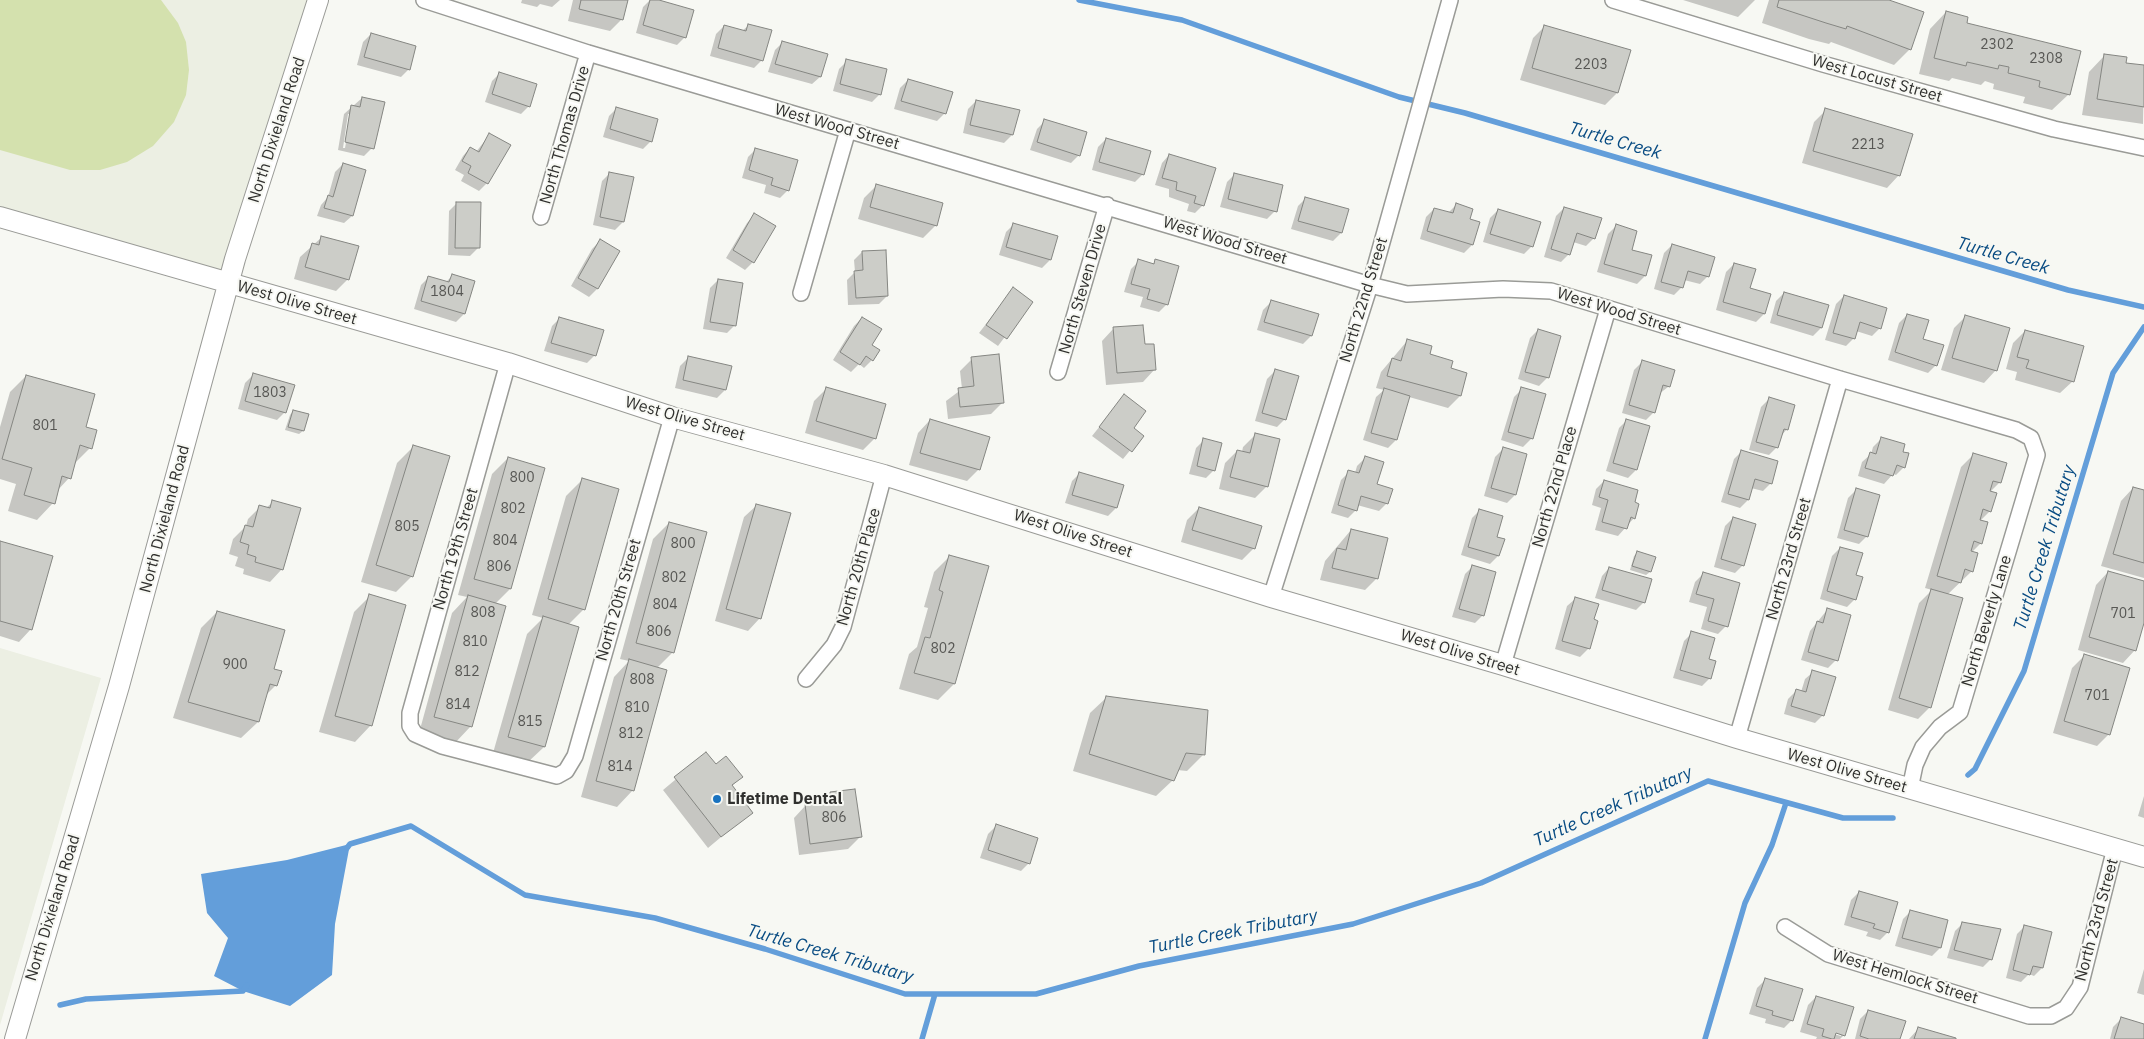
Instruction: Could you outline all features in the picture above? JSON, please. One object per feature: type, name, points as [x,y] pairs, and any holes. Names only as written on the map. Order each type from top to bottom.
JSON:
[{"type":"main road","name":"North Dixieland Road","points":[[15,1039],[120,686],[228,283],[318,0]]},
{"type":"main road","name":"West Olive Street","points":[[0,217],[508,363],[672,417],[884,475],[1271,597],[1503,665],[1737,738],[2144,857]]},
{"type":"street","name":"West Wood Street","points":[[424,0],[588,53],[1107,205],[1370,285],[1407,294],[1503,288],[1551,291],[1840,379],[2016,430],[2031,438]]},
{"type":"street","name":"North 22nd Street","points":[[1271,597],[1370,285],[1434,63],[1450,0]]},
{"type":"street","name":"West Locust Street","points":[[1613,0],[1823,64],[2044,126],[2144,148]]},
{"type":"street","name":"North Thomas Drive","points":[[541,217],[588,53]]},
{"type":"street","points":[[802,293],[848,130]]},
{"type":"street","name":"North Steven Drive","points":[[1058,372],[1107,205]]},
{"type":"street","name":"North 22nd Place","points":[[1503,665],[1608,309]]},
{"type":"street","name":"North 19th Street","points":[[508,363],[410,714],[410,726],[414,734],[442,746],[557,776]]},
{"type":"street","name":"North 23rd Street","points":[[1737,738],[1840,379]]},
{"type":"street","name":"North 20th Street","points":[[557,776],[566,771],[575,756],[672,417]]},
{"type":"street","name":"North Beverly Lane","points":[[1910,789],[1916,765],[1924,747],[1940,727],[1960,712],[2038,455],[2031,438]]},
{"type":"street","name":"North 20th Place","points":[[806,679],[834,645],[843,627],[884,475]]},
{"type":"street","name":"North 23rd Street","points":[[2030,1016],[2044,1018],[2060,1014],[2072,1001],[2080,987],[2115,848]]},
{"type":"street","name":"West Hemlock Street","points":[[1785,927],[1828,954],[2030,1016]]},
{"type":"shaded area","points":[[0,0],[308,0],[229,283],[0,217]]},
{"type":"shaded area","points":[[0,648],[101,678],[0,1025]]},
{"type":"green space","points":[[0,0],[161,0],[178,23],[186,42],[189,70],[186,95],[174,122],[153,146],[127,162],[100,170],[70,170],[0,150]]},
{"type":"water","points":[[350,844],[335,924],[332,975],[290,1006],[243,991],[214,976],[228,938],[207,913],[201,874],[287,860]]},
{"type":"building","points":[[581,0],[628,0],[623,20],[579,9]]},
{"type":"building","points":[[650,0],[659,0],[694,10],[686,38],[643,25]]},
{"type":"building","points":[[1779,0],[1889,0],[1924,12],[1911,50],[1847,26],[1846,29],[1777,7]]},
{"type":"building","points":[[1946,11],[1968,17],[1967,23],[2081,51],[2070,95],[2039,87],[2040,81],[2008,73],[2009,67],[1999,65],[1998,69],[1967,62],[1966,66],[1934,58]]},
{"type":"building","points":[[748,24],[772,30],[763,61],[718,48],[724,25],[746,31]]},
{"type":"building","points":[[1544,25],[1631,50],[1618,93],[1532,68]]},
{"type":"building","points":[[371,33],[416,46],[410,70],[364,57]]},
{"type":"building","points":[[782,41],[828,54],[821,77],[775,64]]},
{"type":"building","points":[[2104,54],[2127,57],[2126,63],[2144,65],[2144,107],[2097,99]]},
{"type":"building","points":[[846,59],[887,69],[881,95],[840,84]]},
{"type":"building","points":[[499,72],[537,84],[530,107],[492,94]]},
{"type":"building","points":[[908,79],[953,92],[946,114],[901,101]]},
{"type":"building","points":[[362,97],[385,102],[374,149],[345,142],[351,105],[360,107]]},
{"type":"building","points":[[976,100],[1020,110],[1013,135],[970,125]]},
{"type":"building","points":[[616,107],[658,119],[652,142],[610,129]]},
{"type":"building","points":[[1825,108],[1913,134],[1900,176],[1813,151]]},
{"type":"building","points":[[1044,119],[1087,132],[1080,156],[1037,142]]},
{"type":"building","points":[[489,133],[511,145],[488,184],[468,173],[471,166],[462,161],[470,147],[479,152]]},
{"type":"building","points":[[1106,138],[1151,151],[1144,175],[1099,162]]},
{"type":"building","points":[[755,148],[798,160],[789,191],[771,185],[773,178],[749,170]]},
{"type":"building","points":[[1169,154],[1216,168],[1204,206],[1194,203],[1196,196],[1176,190],[1177,182],[1162,178]]},
{"type":"building","points":[[343,163],[366,170],[353,216],[324,208],[328,195],[333,197]]},
{"type":"building","points":[[609,172],[634,177],[624,222],[600,217]]},
{"type":"building","points":[[1234,173],[1283,185],[1277,212],[1228,199]]},
{"type":"building","points":[[876,184],[943,203],[937,226],[870,207]]},
{"type":"building","points":[[1305,197],[1349,209],[1342,233],[1298,221]]},
{"type":"building","points":[[456,202],[481,202],[480,248],[455,248]]},
{"type":"building","points":[[1456,203],[1473,209],[1470,219],[1480,222],[1473,245],[1427,231],[1434,208],[1453,213]]},
{"type":"building","points":[[1564,207],[1602,218],[1595,239],[1577,233],[1570,255],[1551,249]]},
{"type":"building","points":[[1498,209],[1541,222],[1533,247],[1490,234]]},
{"type":"building","points":[[754,213],[776,226],[754,263],[733,250]]},
{"type":"building","points":[[1013,223],[1058,236],[1051,260],[1006,247]]},
{"type":"building","points":[[1616,224],[1637,231],[1632,250],[1652,255],[1646,276],[1604,264]]},
{"type":"building","points":[[321,236],[359,246],[349,280],[305,267],[312,243],[319,245]]},
{"type":"building","points":[[600,239],[620,251],[598,289],[578,278]]},
{"type":"building","points":[[1672,244],[1715,257],[1709,277],[1688,271],[1683,288],[1661,282]]},
{"type":"building","points":[[886,250],[888,296],[856,298],[854,271],[863,270],[862,251]]},
{"type":"building","points":[[1138,259],[1154,264],[1155,259],[1179,266],[1168,305],[1147,299],[1150,289],[1131,284]]},
{"type":"building","points":[[1734,263],[1756,269],[1750,288],[1771,294],[1765,314],[1723,302]]},
{"type":"building","points":[[452,274],[475,281],[465,314],[421,301],[428,276],[449,282]]},
{"type":"building","points":[[718,279],[743,283],[736,326],[710,322]]},
{"type":"building","points":[[1013,287],[1033,302],[1007,339],[986,325]]},
{"type":"building","points":[[1784,292],[1829,305],[1822,328],[1777,315]]},
{"type":"building","points":[[1844,295],[1887,308],[1881,329],[1860,322],[1855,339],[1833,333]]},
{"type":"building","points":[[1271,300],[1319,314],[1312,336],[1264,322]]},
{"type":"building","points":[[1907,314],[1929,320],[1923,339],[1944,345],[1937,366],[1895,352]]},
{"type":"building","points":[[1965,315],[2010,328],[1997,371],[1952,358]]},
{"type":"building","points":[[559,317],[604,330],[596,356],[551,343]]},
{"type":"building","points":[[862,317],[882,329],[872,345],[880,350],[873,361],[866,356],[860,365],[840,352]]},
{"type":"building","points":[[1143,325],[1145,344],[1154,344],[1156,370],[1117,373],[1113,327]]},
{"type":"building","points":[[1538,329],[1561,336],[1549,378],[1525,372]]},
{"type":"building","points":[[2025,330],[2084,346],[2074,382],[2026,368],[2029,360],[2017,357]]},
{"type":"building","points":[[1407,339],[1432,346],[1430,354],[1453,361],[1451,368],[1467,373],[1461,396],[1387,376],[1392,358],[1401,361]]},
{"type":"building","points":[[999,354],[1004,403],[960,407],[958,388],[974,386],[971,357]]},
{"type":"building","points":[[688,356],[732,366],[726,390],[683,380]]},
{"type":"building","points":[[1642,360],[1675,370],[1670,387],[1663,385],[1655,413],[1629,405]]},
{"type":"building","points":[[1275,369],[1299,376],[1286,420],[1262,413]]},
{"type":"building","points":[[253,373],[295,385],[286,413],[245,401]]},
{"type":"building","points":[[26,375],[95,394],[86,427],[97,430],[92,449],[80,445],[71,479],[62,476],[55,504],[24,495],[32,468],[2,459]]},
{"type":"building","points":[[826,387],[886,404],[876,439],[816,421]]},
{"type":"building","points":[[1521,387],[1546,394],[1533,439],[1508,432]]},
{"type":"building","points":[[1384,388],[1410,396],[1397,440],[1371,433]]},
{"type":"building","points":[[1124,394],[1146,411],[1134,428],[1144,436],[1132,452],[1099,427]]},
{"type":"building","points":[[1769,397],[1795,405],[1788,430],[1784,429],[1778,448],[1756,442]]},
{"type":"building","points":[[293,410],[309,414],[304,431],[288,427]]},
{"type":"building","points":[[930,419],[990,437],[980,470],[920,453]]},
{"type":"building","points":[[1626,419],[1650,426],[1637,470],[1613,463]]},
{"type":"building","points":[[1255,433],[1280,439],[1268,487],[1230,477],[1237,450],[1250,453]]},
{"type":"building","points":[[1881,437],[1905,444],[1903,452],[1909,453],[1905,468],[1897,465],[1893,476],[1865,468],[1870,452],[1876,454]]},
{"type":"building","points":[[1203,438],[1222,443],[1215,471],[1197,466]]},
{"type":"building","points":[[413,445],[450,456],[413,577],[376,565]]},
{"type":"building","points":[[1503,447],[1527,454],[1516,495],[1491,488]]},
{"type":"building","points":[[1741,450],[1778,461],[1772,484],[1755,479],[1749,500],[1728,494]]},
{"type":"building","points":[[1973,453],[2007,463],[2001,483],[1993,481],[1990,491],[1997,493],[1991,512],[1983,509],[1980,520],[1988,522],[1982,544],[1974,541],[1971,551],[1978,553],[1973,572],[1965,569],[1961,583],[1937,576]]},
{"type":"building","points":[[1365,456],[1384,462],[1377,484],[1393,489],[1388,504],[1361,496],[1357,511],[1338,505],[1348,470],[1359,473]]},
{"type":"building","points":[[508,457],[545,468],[511,589],[474,579]]},
{"type":"building","points":[[1079,472],[1124,485],[1117,508],[1072,495]]},
{"type":"building","points":[[582,478],[619,489],[585,610],[548,599]]},
{"type":"building","points":[[1604,480],[1638,490],[1635,502],[1639,504],[1635,519],[1631,517],[1627,529],[1602,522],[1608,500],[1599,497]]},
{"type":"building","points":[[2133,487],[2144,490],[2144,563],[2113,554]]},
{"type":"building","points":[[1856,488],[1880,495],[1868,537],[1844,530]]},
{"type":"building","points":[[272,500],[301,508],[283,570],[255,562],[256,557],[247,554],[249,545],[240,542],[245,525],[253,527],[259,505],[270,508]]},
{"type":"building","points":[[756,504],[791,513],[761,619],[726,609]]},
{"type":"building","points":[[1199,507],[1262,526],[1255,549],[1192,530]]},
{"type":"building","points":[[1479,509],[1503,516],[1497,537],[1505,539],[1499,556],[1468,547]]},
{"type":"building","points":[[1733,517],[1756,524],[1744,566],[1721,559]]},
{"type":"building","points":[[669,522],[707,532],[674,653],[636,643]]},
{"type":"building","points":[[1351,529],[1388,538],[1378,579],[1332,568],[1337,548],[1346,550]]},
{"type":"building","points":[[0,541],[53,556],[32,630],[0,621]]},
{"type":"building","points":[[1840,547],[1863,553],[1856,575],[1863,577],[1856,600],[1827,591]]},
{"type":"building","points":[[1637,551],[1656,557],[1651,572],[1632,566]]},
{"type":"building","points":[[949,555],[989,566],[955,684],[914,673],[925,637],[930,638],[943,592],[939,590]]},
{"type":"building","points":[[1472,565],[1496,572],[1484,616],[1459,609]]},
{"type":"building","points":[[1609,567],[1652,579],[1645,603],[1602,590]]},
{"type":"building","points":[[2108,571],[2144,581],[2144,623],[2136,651],[2089,637]]},
{"type":"building","points":[[1703,572],[1740,583],[1728,627],[1708,621],[1714,599],[1696,594]]},
{"type":"building","points":[[1931,589],[1963,598],[1931,708],[1899,698]]},
{"type":"building","points":[[369,594],[406,605],[372,726],[335,716]]},
{"type":"building","points":[[468,595],[506,606],[472,727],[434,717]]},
{"type":"building","points":[[1575,597],[1599,604],[1594,619],[1598,621],[1590,649],[1562,641]]},
{"type":"building","points":[[1827,608],[1851,615],[1838,661],[1808,652],[1817,621],[1823,623]]},
{"type":"building","points":[[217,611],[285,630],[274,669],[282,671],[277,686],[270,684],[259,722],[188,702]]},
{"type":"building","points":[[543,616],[579,627],[545,747],[508,737]]},
{"type":"building","points":[[1691,631],[1715,638],[1709,659],[1716,661],[1711,679],[1680,670]]},
{"type":"building","points":[[2084,654],[2130,668],[2110,735],[2064,721]]},
{"type":"building","points":[[629,659],[667,670],[634,791],[596,781]]},
{"type":"building","points":[[1812,670],[1836,677],[1824,716],[1791,706],[1796,689],[1806,692]]},
{"type":"building","points":[[1106,696],[1208,710],[1205,755],[1186,753],[1174,781],[1089,754]]},
{"type":"building","name":"Lifetime Dental","points":[[706,752],[716,764],[726,756],[743,777],[732,785],[753,813],[721,837],[674,777]]},
{"type":"building","points":[[855,789],[862,837],[810,844],[805,804],[831,801],[830,792]]},
{"type":"building","points":[[996,824],[1038,838],[1030,864],[988,850]]},
{"type":"building","points":[[1859,891],[1898,902],[1889,933],[1873,928],[1875,924],[1851,917]]},
{"type":"building","points":[[1910,910],[1948,920],[1941,948],[1902,938]]},
{"type":"building","points":[[1962,922],[2001,929],[1992,960],[1954,950]]},
{"type":"building","points":[[2024,925],[2052,932],[2043,968],[2033,966],[2030,975],[2013,970]]},
{"type":"building","points":[[1765,978],[1803,989],[1793,1021],[1772,1015],[1773,1011],[1756,1006]]},
{"type":"building","points":[[1816,996],[1854,1007],[1845,1036],[1836,1033],[1834,1039],[1832,1039],[1822,1036],[1824,1029],[1807,1024]]},
{"type":"building","points":[[1868,1010],[1906,1021],[1900,1039],[1869,1039],[1860,1036]]},
{"type":"building","points":[[2121,1017],[2144,1024],[2144,1039],[2114,1039]]},
{"type":"building","points":[[1918,1027],[1956,1038],[1956,1039],[1914,1039]]},
{"type":"waterway","name":"Turtle Creek","points":[[1079,0],[1182,20],[1399,97],[1465,113],[2068,290],[2144,307]]},
{"type":"waterway","name":"Turtle Creek Tributary","points":[[1968,775],[1975,769],[2024,671],[2113,373],[2144,327]]},
{"type":"waterway","name":"Turtle Creek Tributary","points":[[347,848],[350,844],[411,826],[525,895],[655,918],[765,949],[905,994],[1036,994],[1139,966],[1353,924],[1481,883],[1708,781],[1843,818],[1893,818]]},
{"type":"waterway","points":[[1705,1039],[1745,903],[1772,845],[1786,803]]},
{"type":"waterway","name":"Turtle Creek Tributary","points":[[60,1005],[86,999],[243,991],[247,985]]},
{"type":"waterway","points":[[922,1039],[935,994]]},
{"type":"place","name":"Lifetime Dental","points":[[717,799]]}]
